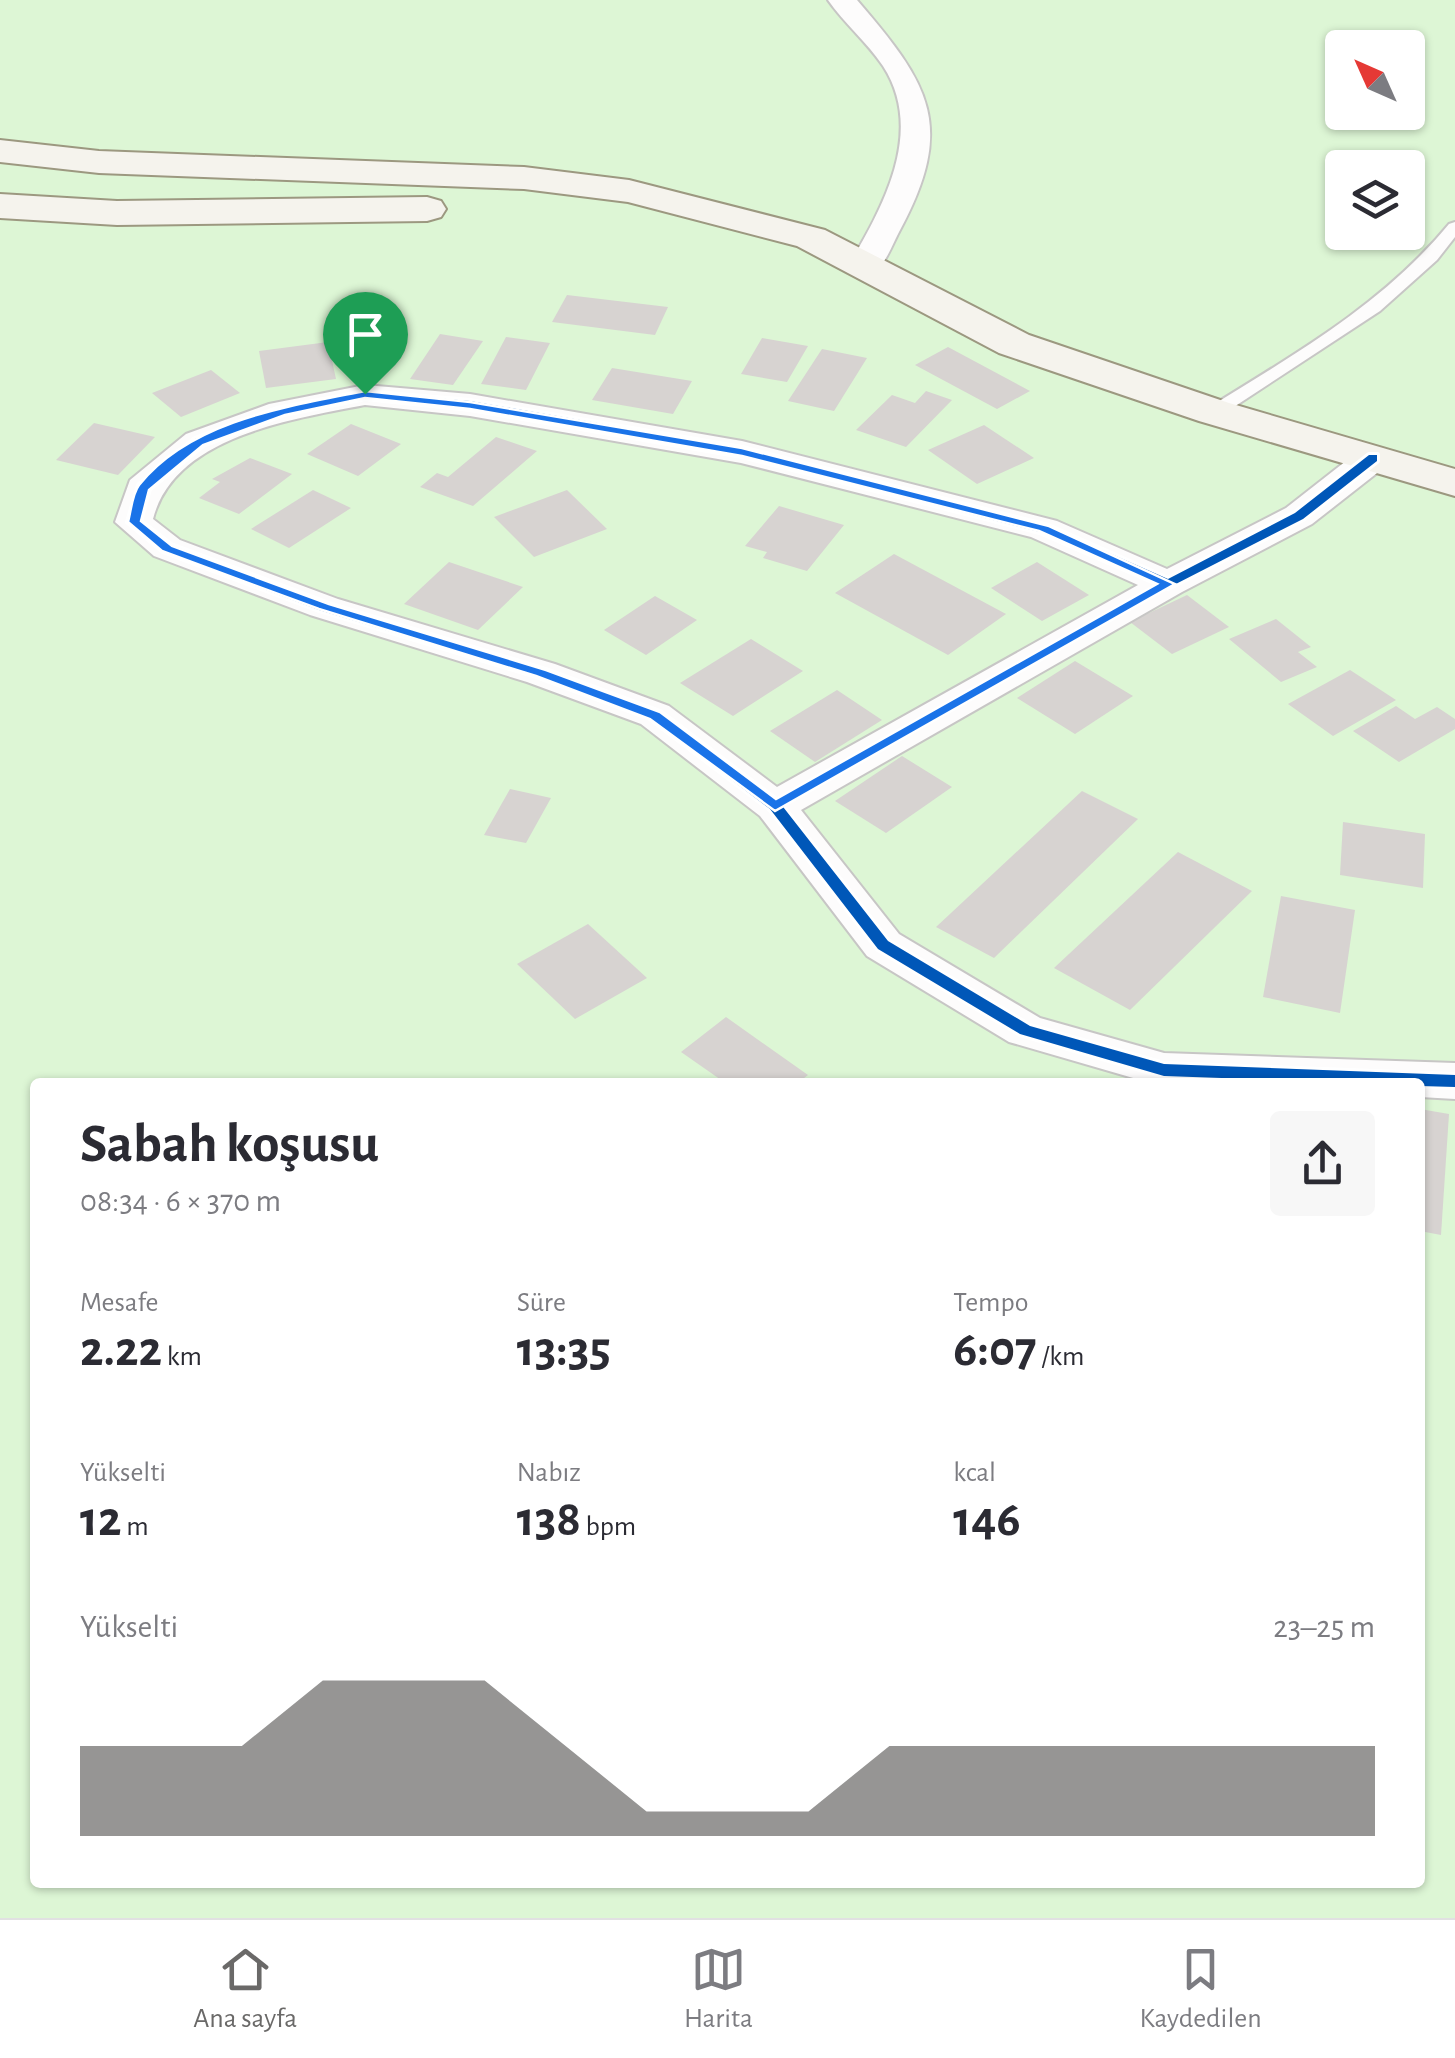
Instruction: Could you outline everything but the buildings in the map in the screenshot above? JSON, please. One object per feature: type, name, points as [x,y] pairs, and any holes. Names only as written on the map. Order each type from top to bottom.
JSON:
[{"type":"main road","points":[[0,152],[100,162],[524,178],[629,191],[811,238],[1014,344],[1214,412],[1455,483]]},
{"type":"main road","points":[[0,206],[116,213],[457,209],[607,223],[755,254],[843,288],[934,333],[1014,344]]},
{"type":"street","points":[[842,0],[901,73],[918,133],[904,198],[864,268]]},
{"type":"street","points":[[1168,584],[1044,528],[742,452],[470,406],[365,394],[282,412],[198,442],[143,488],[134,522],[167,548],[324,606],[541,673],[655,715],[775,806],[883,945],[1026,1030],[1164,1070],[1376,1078]]},
{"type":"street","points":[[775,806],[1168,584],[1300,516],[1372,458]]},
{"type":"street","points":[[1425,1080],[1455,1081]]},
{"type":"lane","points":[[1214,412],[1390,294],[1428,261],[1455,226]]},
{"type":"green space","points":[[0,0],[1455,0],[1455,1918],[0,1918]]},
{"type":"cycle path","points":[[1373,458],[1299,516],[1168,584],[1044,529],[742,452],[470,405],[365,395],[281,411],[199,442],[143,488],[134,522],[167,548],[324,607],[541,673],[655,715],[775,806],[883,945],[1025,1030],[1164,1070],[1376,1078]]},
{"type":"cycle path","points":[[1425,1080],[1455,1081]]},
{"type":"route","points":[[365,394],[601,426],[742,452],[1044,528],[1168,584],[775,806],[655,715],[541,673],[324,606],[167,548],[134,522],[143,488],[198,442],[282,412],[365,394]]}]
